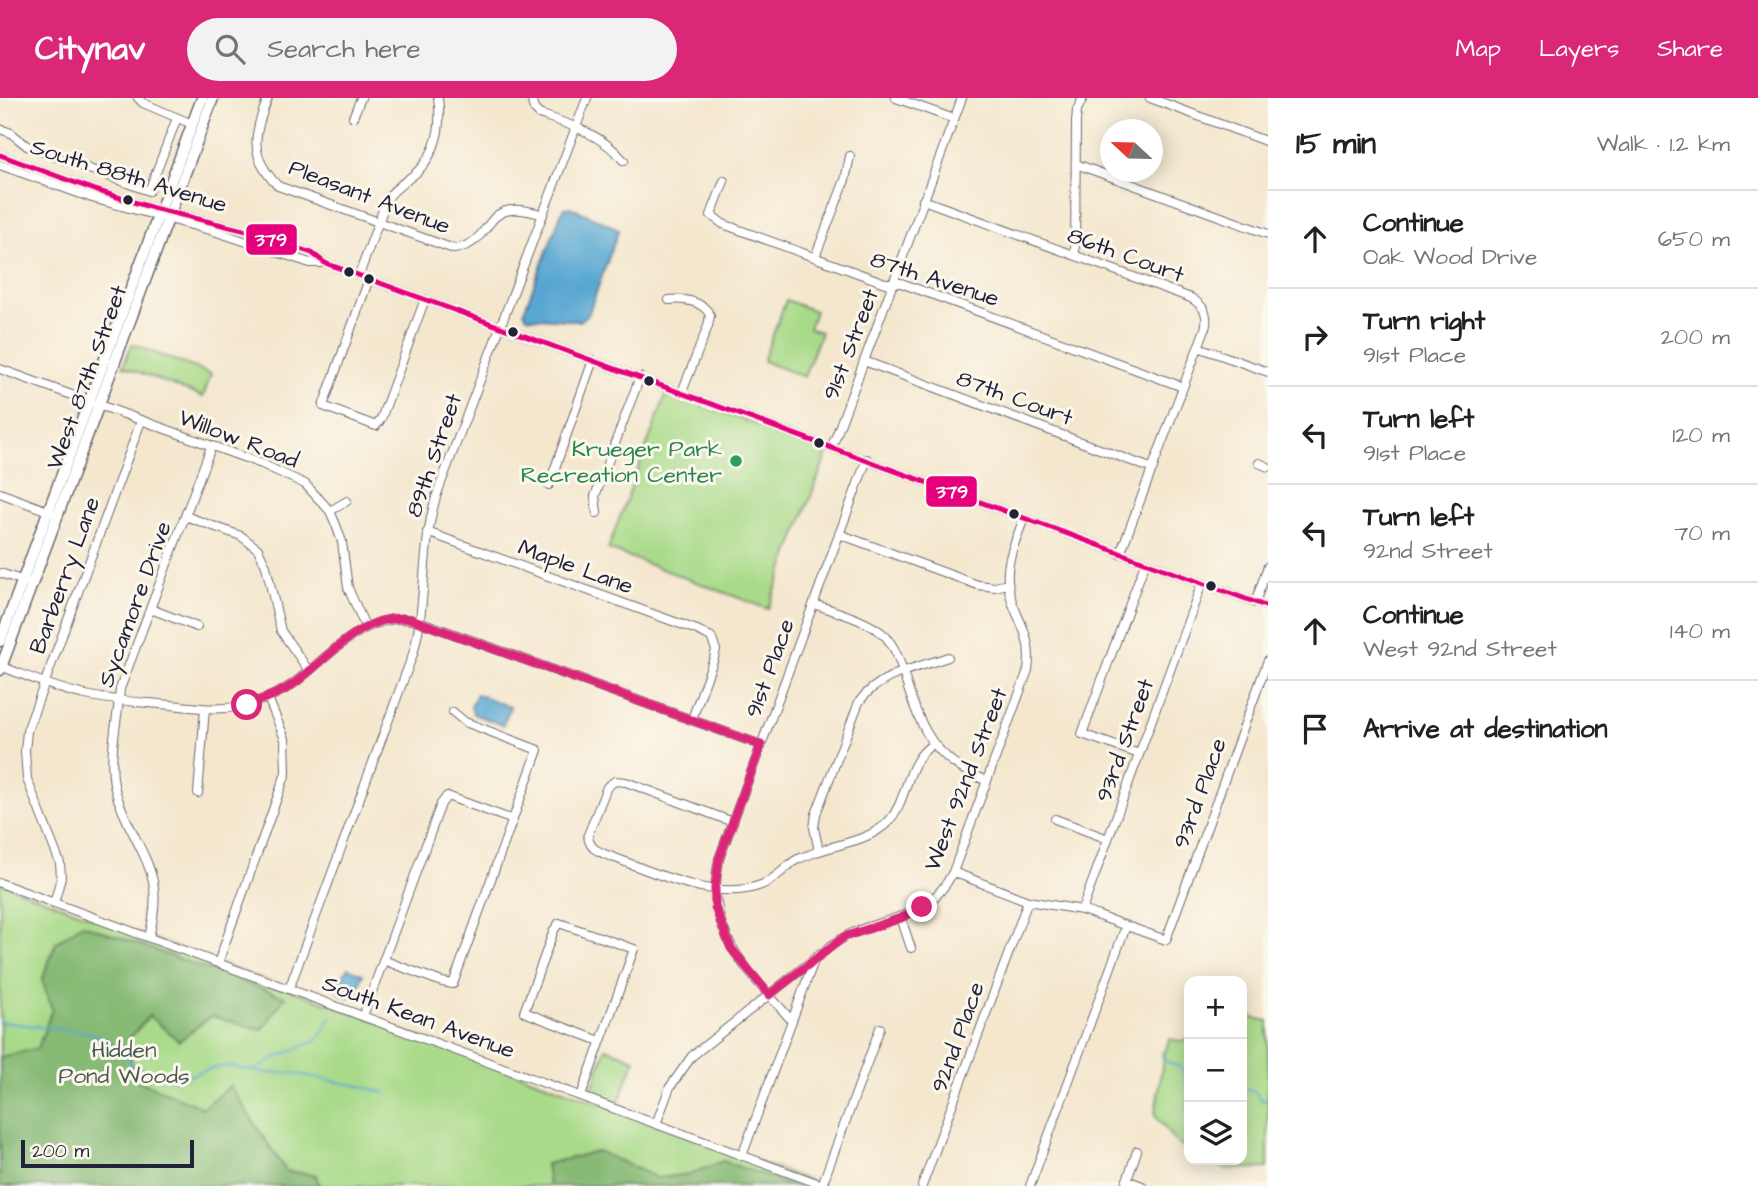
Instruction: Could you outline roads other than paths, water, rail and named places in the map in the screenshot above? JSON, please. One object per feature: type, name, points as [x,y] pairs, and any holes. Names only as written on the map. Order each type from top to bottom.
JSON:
[{"type":"main road","name":"West 87th Street","points":[[164,214],[202,98]]},
{"type":"main road","name":"West 87th Street","points":[[0,668],[27,582],[164,214],[213,98]]},
{"type":"main road","name":"West 87th Street","points":[[0,641],[27,582]]},
{"type":"street","points":[[138,98],[143,103],[192,124]]},
{"type":"street","name":"Pleasant Avenue","points":[[268,98],[256,134],[259,162],[278,186],[454,249],[468,246],[491,220],[504,211],[520,208],[543,215]]},
{"type":"street","points":[[353,117],[361,98]]},
{"type":"street","points":[[359,275],[391,193],[416,172],[433,150],[440,127],[438,98]]},
{"type":"street","points":[[531,98],[534,109],[539,114],[577,127],[602,140],[624,162]]},
{"type":"street","name":"89th Street","points":[[289,989],[411,661],[421,622],[427,532],[438,491],[587,98]]},
{"type":"street","points":[[897,98],[954,119]]},
{"type":"street","name":"91st Street","points":[[832,447],[962,98]]},
{"type":"street","points":[[1075,255],[1076,114],[1083,98]]},
{"type":"street","points":[[1150,98],[1268,142]]},
{"type":"street","points":[[0,129],[11,133],[27,146],[149,191],[177,118]]},
{"type":"street","name":"South 88th Avenue","points":[[0,155],[164,214]]},
{"type":"street","points":[[815,257],[845,180],[850,156]]},
{"type":"street","points":[[1076,164],[1268,234]]},
{"type":"street","name":"South 88th Avenue","points":[[0,165],[92,198],[243,230],[312,253],[324,263],[1268,607]]},
{"type":"street","name":"87th Avenue","points":[[724,181],[711,215],[723,224],[885,283],[901,283],[1183,387]]},
{"type":"street","name":"86th Court","points":[[923,200],[1197,302],[1206,317],[1198,347]]},
{"type":"street","points":[[369,279],[323,405],[376,426],[381,419],[425,299]]},
{"type":"street","points":[[669,300],[682,298],[703,306],[710,315],[682,392]]},
{"type":"street","points":[[1121,554],[1198,347],[1268,372]]},
{"type":"street","points":[[549,485],[593,360]]},
{"type":"street","name":"87th Court","points":[[864,361],[1153,469]]},
{"type":"street","name":"Willow Road","points":[[0,369],[298,479],[317,495],[330,512],[342,542],[348,588],[365,626]]},
{"type":"street","points":[[597,513],[596,496],[640,377]]},
{"type":"street","name":"Barberry Lane","points":[[54,903],[61,878],[59,858],[27,779],[27,731],[141,421]]},
{"type":"street","name":"Sycamore Drive","points":[[149,937],[156,905],[153,875],[120,805],[114,784],[113,765],[120,689],[211,447]]},
{"type":"street","name":"91st Place","points":[[769,995],[731,948],[718,918],[715,888],[719,859],[867,459]]},
{"type":"street","points":[[0,493],[53,513]]},
{"type":"street","points":[[330,512],[347,501]]},
{"type":"street","points":[[185,516],[241,536],[258,549],[266,566],[281,631],[309,671]]},
{"type":"street","name":"West 92nd Street","points":[[769,995],[844,937],[901,918],[922,907],[934,898],[953,872],[1029,663],[1028,637],[1008,584],[1009,561],[1024,518]]},
{"type":"street","name":"Maple Lane","points":[[427,532],[714,635],[714,659],[692,719]]},
{"type":"street","points":[[839,534],[978,585],[995,587],[1008,584]]},
{"type":"street","points":[[1139,754],[1082,734],[1145,563]]},
{"type":"street","points":[[1255,603],[1268,566]]},
{"type":"street","points":[[0,573],[27,582]]},
{"type":"street","name":"93rd Street","points":[[1082,910],[1202,583]]},
{"type":"street","points":[[814,604],[880,631],[895,651],[914,706],[933,744],[956,766],[987,781]]},
{"type":"street","points":[[151,609],[197,627]]},
{"type":"street","points":[[0,668],[80,694],[205,709],[237,707],[268,698],[292,685],[365,626],[393,618],[421,622],[761,745]]},
{"type":"street","points":[[820,851],[814,828],[816,814],[855,708],[863,695],[875,684],[948,657]]},
{"type":"street","name":"93rd Place","points":[[1126,926],[1166,940],[1268,660]]},
{"type":"street","points":[[218,963],[286,773],[285,739],[268,698]]},
{"type":"street","points":[[198,793],[205,709]]},
{"type":"street","points":[[383,960],[453,984],[538,750],[466,722],[453,712]]},
{"type":"street","points":[[733,822],[626,782],[615,781],[607,787],[588,835],[593,848],[607,855],[688,885],[736,889],[759,886],[798,859],[866,837],[889,820],[902,798],[916,760],[933,744]]},
{"type":"street","points":[[363,1016],[438,810],[447,796],[513,820]]},
{"type":"street","points":[[1055,819],[1108,839]]},
{"type":"street","points":[[953,872],[1028,901],[1082,910],[1126,926],[1030,1186]]},
{"type":"street","name":"South Kean Avenue","points":[[0,883],[824,1186]]},
{"type":"street","name":"92nd Place","points":[[922,1186],[1028,901]]},
{"type":"street","points":[[901,918],[911,948]]},
{"type":"street","points":[[581,1096],[634,949],[559,923],[524,1012],[600,1041]]},
{"type":"street","points":[[742,1156],[815,958]]},
{"type":"street","points":[[656,1124],[670,1087],[692,1056],[769,995],[792,1021]]},
{"type":"street","points":[[824,1186],[880,1028]]},
{"type":"street","points":[[1138,1151],[1126,1183],[1142,1186]]},
{"type":"water","points":[[570,207],[619,229],[588,315],[579,321],[527,317],[524,311],[561,214],[565,208]]},
{"type":"water","points":[[477,694],[510,707],[503,725],[473,714],[471,706]]},
{"type":"water","points":[[348,968],[363,974],[356,997],[338,992]]},
{"type":"waterway","points":[[255,1070],[317,1040],[332,1016]]},
{"type":"waterway","points":[[0,1022],[92,1033],[108,1040],[130,1063],[157,1076],[176,1080],[225,1066],[267,1073],[292,1073],[386,1093]]},
{"type":"waterway","points":[[1162,1052],[1163,1060],[1181,1068],[1184,1076]]},
{"type":"waterway","points":[[1247,1090],[1255,1092],[1261,1100],[1268,1101]]},
{"type":"place","name":"Krueger Park Recreation Center","points":[[736,461]]},
{"type":"park label","name":"Hidden Pond Woods","points":[[124,1062]]}]
